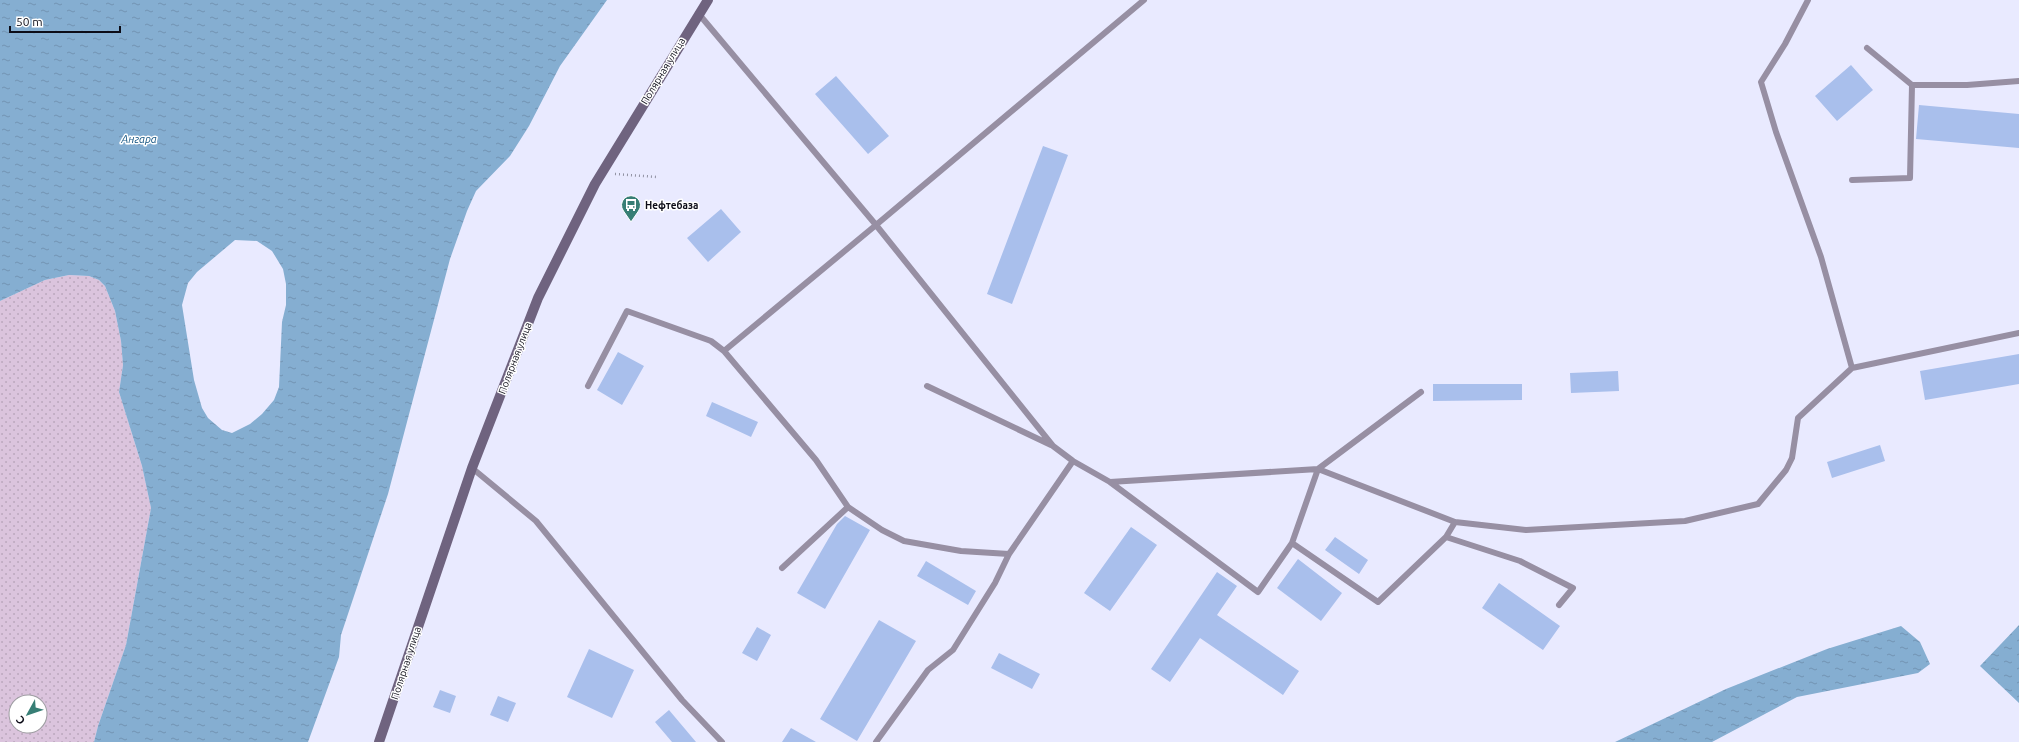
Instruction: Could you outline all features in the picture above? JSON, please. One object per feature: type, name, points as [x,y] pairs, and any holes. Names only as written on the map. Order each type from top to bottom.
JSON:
[{"type":"main road","name":"Полярная улица","points":[[379,742],[472,468],[545,284],[595,184],[698,13],[708,0]]},
{"type":"lane","points":[[724,351],[1144,0]]},
{"type":"lane","points":[[1808,0],[1785,44],[1761,82],[1776,132],[1821,257],[1852,368]]},
{"type":"lane","points":[[698,13],[876,225],[1053,446]]},
{"type":"lane","points":[[1867,48],[1912,85],[1967,85],[2019,81]]},
{"type":"lane","points":[[1852,180],[1910,178],[1912,85]]},
{"type":"lane","points":[[588,386],[627,311],[711,341],[724,351],[816,460],[848,507],[882,530],[904,541],[961,552],[1009,554]]},
{"type":"lane","points":[[1110,482],[1318,469],[1455,522],[1526,530],[1685,521],[1758,504],[1786,470],[1792,458],[1798,418],[1852,368],[2019,333]]},
{"type":"lane","points":[[927,386],[1053,446],[1072,461],[1110,482],[1258,592],[1292,543],[1318,469],[1421,392]]},
{"type":"lane","points":[[876,742],[928,670],[953,650],[995,583],[1009,554],[1072,461]]},
{"type":"lane","points":[[472,468],[536,521],[682,700],[722,742]]},
{"type":"lane","points":[[782,568],[848,507]]},
{"type":"lane","points":[[1292,543],[1378,602],[1446,537],[1455,522]]},
{"type":"lane","points":[[1446,537],[1520,561],[1573,588],[1558,605]]},
{"type":"path","points":[[615,174],[657,177]]},
{"type":"shaded area","points":[[69,275],[89,276],[99,280],[105,286],[115,311],[121,341],[123,365],[119,392],[142,466],[151,508],[126,645],[98,726],[94,742],[0,742],[0,301],[45,280]]},
{"type":"water","name":"Ангара","points":[[0,0],[607,0],[560,66],[529,126],[510,156],[476,191],[467,211],[450,259],[388,494],[341,635],[339,657],[308,742],[94,742],[98,726],[126,645],[151,508],[142,466],[119,392],[123,365],[121,341],[115,311],[105,286],[99,280],[89,276],[69,275],[45,280],[0,301]],"holes":[[[235,240],[257,241],[272,251],[283,269],[286,284],[286,305],[282,322],[279,387],[274,400],[262,414],[250,424],[232,433],[222,430],[208,418],[202,408],[194,380],[182,305],[188,283],[197,272]]]},
{"type":"water","points":[[2019,625],[2019,703],[1980,666]]},
{"type":"water","points":[[1901,626],[1920,642],[1930,664],[1918,673],[1797,697],[1712,742],[1615,742],[1726,689],[1827,649]]},
{"type":"building","points":[[1851,65],[1873,90],[1837,121],[1815,96]]},
{"type":"building","points":[[836,76],[889,136],[868,154],[815,94]]},
{"type":"building","points":[[1919,105],[2019,114],[2019,148],[1916,139]]},
{"type":"building","points":[[1043,146],[1068,155],[1012,304],[987,294]]},
{"type":"building","points":[[721,209],[741,232],[708,262],[687,238]]},
{"type":"building","points":[[618,352],[644,366],[622,405],[597,390]]},
{"type":"building","points":[[2019,354],[2019,384],[1925,400],[1920,371]]},
{"type":"building","points":[[1618,371],[1619,391],[1571,393],[1570,373]]},
{"type":"building","points":[[1433,384],[1522,384],[1522,400],[1433,401]]},
{"type":"building","points":[[712,402],[758,422],[751,437],[706,416]]},
{"type":"building","points":[[1880,445],[1885,461],[1832,478],[1827,462]]},
{"type":"building","points":[[845,516],[870,530],[825,609],[797,593],[837,524]]},
{"type":"building","points":[[1131,527],[1157,545],[1110,611],[1084,593]]},
{"type":"building","points":[[1335,537],[1368,560],[1359,574],[1325,550]]},
{"type":"building","points":[[1298,559],[1342,593],[1321,621],[1277,588]]},
{"type":"building","points":[[926,561],[976,591],[968,605],[917,576]]},
{"type":"building","points":[[1217,572],[1237,586],[1217,615],[1299,671],[1283,695],[1200,638],[1170,682],[1151,669]]},
{"type":"building","points":[[1499,583],[1560,626],[1543,650],[1482,608]]},
{"type":"building","points":[[879,620],[916,641],[857,741],[820,719]]},
{"type":"building","points":[[757,627],[771,635],[757,661],[742,653]]},
{"type":"building","points":[[589,649],[634,670],[612,718],[567,697]]},
{"type":"building","points":[[999,653],[1040,674],[1032,689],[991,668]]},
{"type":"building","points":[[440,690],[456,696],[450,713],[433,707]]},
{"type":"building","points":[[498,696],[516,703],[508,722],[490,715]]},
{"type":"building","points":[[669,710],[696,742],[672,742],[655,722]]},
{"type":"building","points":[[791,728],[816,742],[782,742]]},
{"type":"place","name":"Нефтебаза","points":[[631,222]]}]
